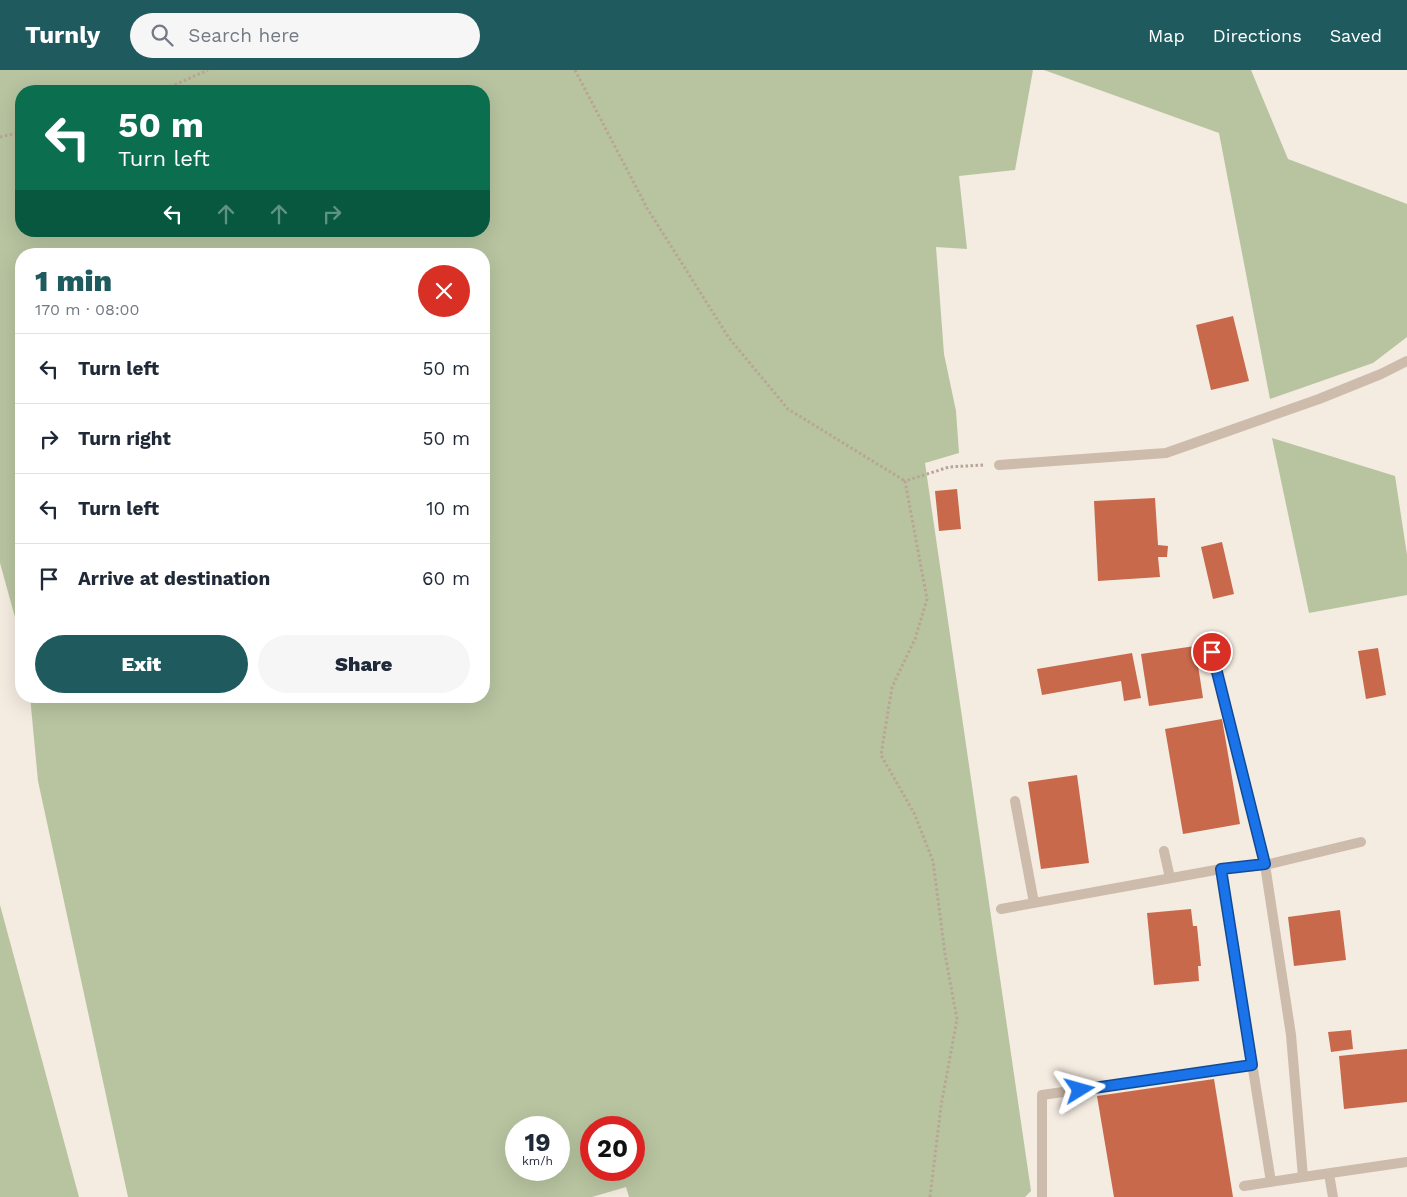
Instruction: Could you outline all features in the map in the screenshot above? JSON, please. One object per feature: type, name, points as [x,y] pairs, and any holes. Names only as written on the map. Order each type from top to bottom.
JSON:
[{"type":"lane","points":[[999,465],[1166,453],[1319,399],[1407,361]]},
{"type":"lane","points":[[1212,652],[1265,864],[1292,1035],[1303,1177]]},
{"type":"lane","points":[[1015,801],[1034,903]]},
{"type":"lane","points":[[1001,909],[1221,869],[1265,864],[1361,842]]},
{"type":"lane","points":[[1164,851],[1170,878]]},
{"type":"lane","points":[[1221,869],[1271,1182]]},
{"type":"lane","points":[[1042,1197],[1042,1095],[1252,1065]]},
{"type":"lane","points":[[1244,1186],[1407,1162]]},
{"type":"lane","points":[[1329,1174],[1333,1197]]},
{"type":"path","points":[[174,85],[208,70]]},
{"type":"path","points":[[575,70],[647,208],[729,338],[788,409],[905,481],[927,599],[915,639],[892,687],[881,755],[914,814],[933,861],[945,954],[958,1019],[940,1106],[930,1197]]},
{"type":"path","points":[[0,136],[15,133]]},
{"type":"path","points":[[905,481],[949,467],[999,465]]},
{"type":"green space","points":[[0,70],[1033,70],[1015,170],[959,176],[967,249],[936,247],[944,354],[956,411],[959,453],[925,463],[1031,1191],[1025,1197],[629,1197],[626,1187],[592,1197],[128,1197],[38,781],[31,703],[490,703],[490,248],[15,248],[15,617],[0,563]]},
{"type":"green space","points":[[1044,70],[1251,70],[1288,159],[1407,204],[1407,337],[1373,363],[1270,399],[1219,133]]},
{"type":"green space","points":[[1272,438],[1395,476],[1407,555],[1407,595],[1309,613]]},
{"type":"green space","points":[[0,905],[79,1197],[0,1197]]},
{"type":"building","points":[[1233,316],[1249,381],[1211,390],[1196,325]]},
{"type":"building","points":[[957,489],[961,529],[939,531],[935,491]]},
{"type":"building","points":[[1155,498],[1158,545],[1168,546],[1167,557],[1158,557],[1160,577],[1098,581],[1094,501]]},
{"type":"building","points":[[1222,542],[1234,594],[1213,599],[1201,547]]},
{"type":"building","points":[[1195,646],[1203,698],[1149,706],[1141,654]]},
{"type":"building","points":[[1378,648],[1386,695],[1366,699],[1358,651]]},
{"type":"building","points":[[1132,653],[1141,698],[1124,701],[1121,681],[1042,695],[1037,669]]},
{"type":"building","points":[[1222,719],[1240,824],[1183,834],[1165,729]]},
{"type":"building","points":[[1077,775],[1089,863],[1041,869],[1028,782]]},
{"type":"building","points":[[1191,909],[1193,926],[1197,926],[1201,966],[1198,966],[1199,981],[1154,985],[1147,913]]},
{"type":"building","points":[[1340,910],[1346,960],[1294,966],[1288,917]]},
{"type":"building","points":[[1351,1030],[1353,1049],[1331,1052],[1328,1032]]},
{"type":"building","points":[[1407,1049],[1407,1102],[1344,1109],[1339,1056]]},
{"type":"building","points":[[1214,1079],[1233,1197],[1114,1197],[1097,1096]]},
{"type":"route","points":[[1080,1090],[1252,1065],[1221,869],[1265,864],[1212,652]]}]
